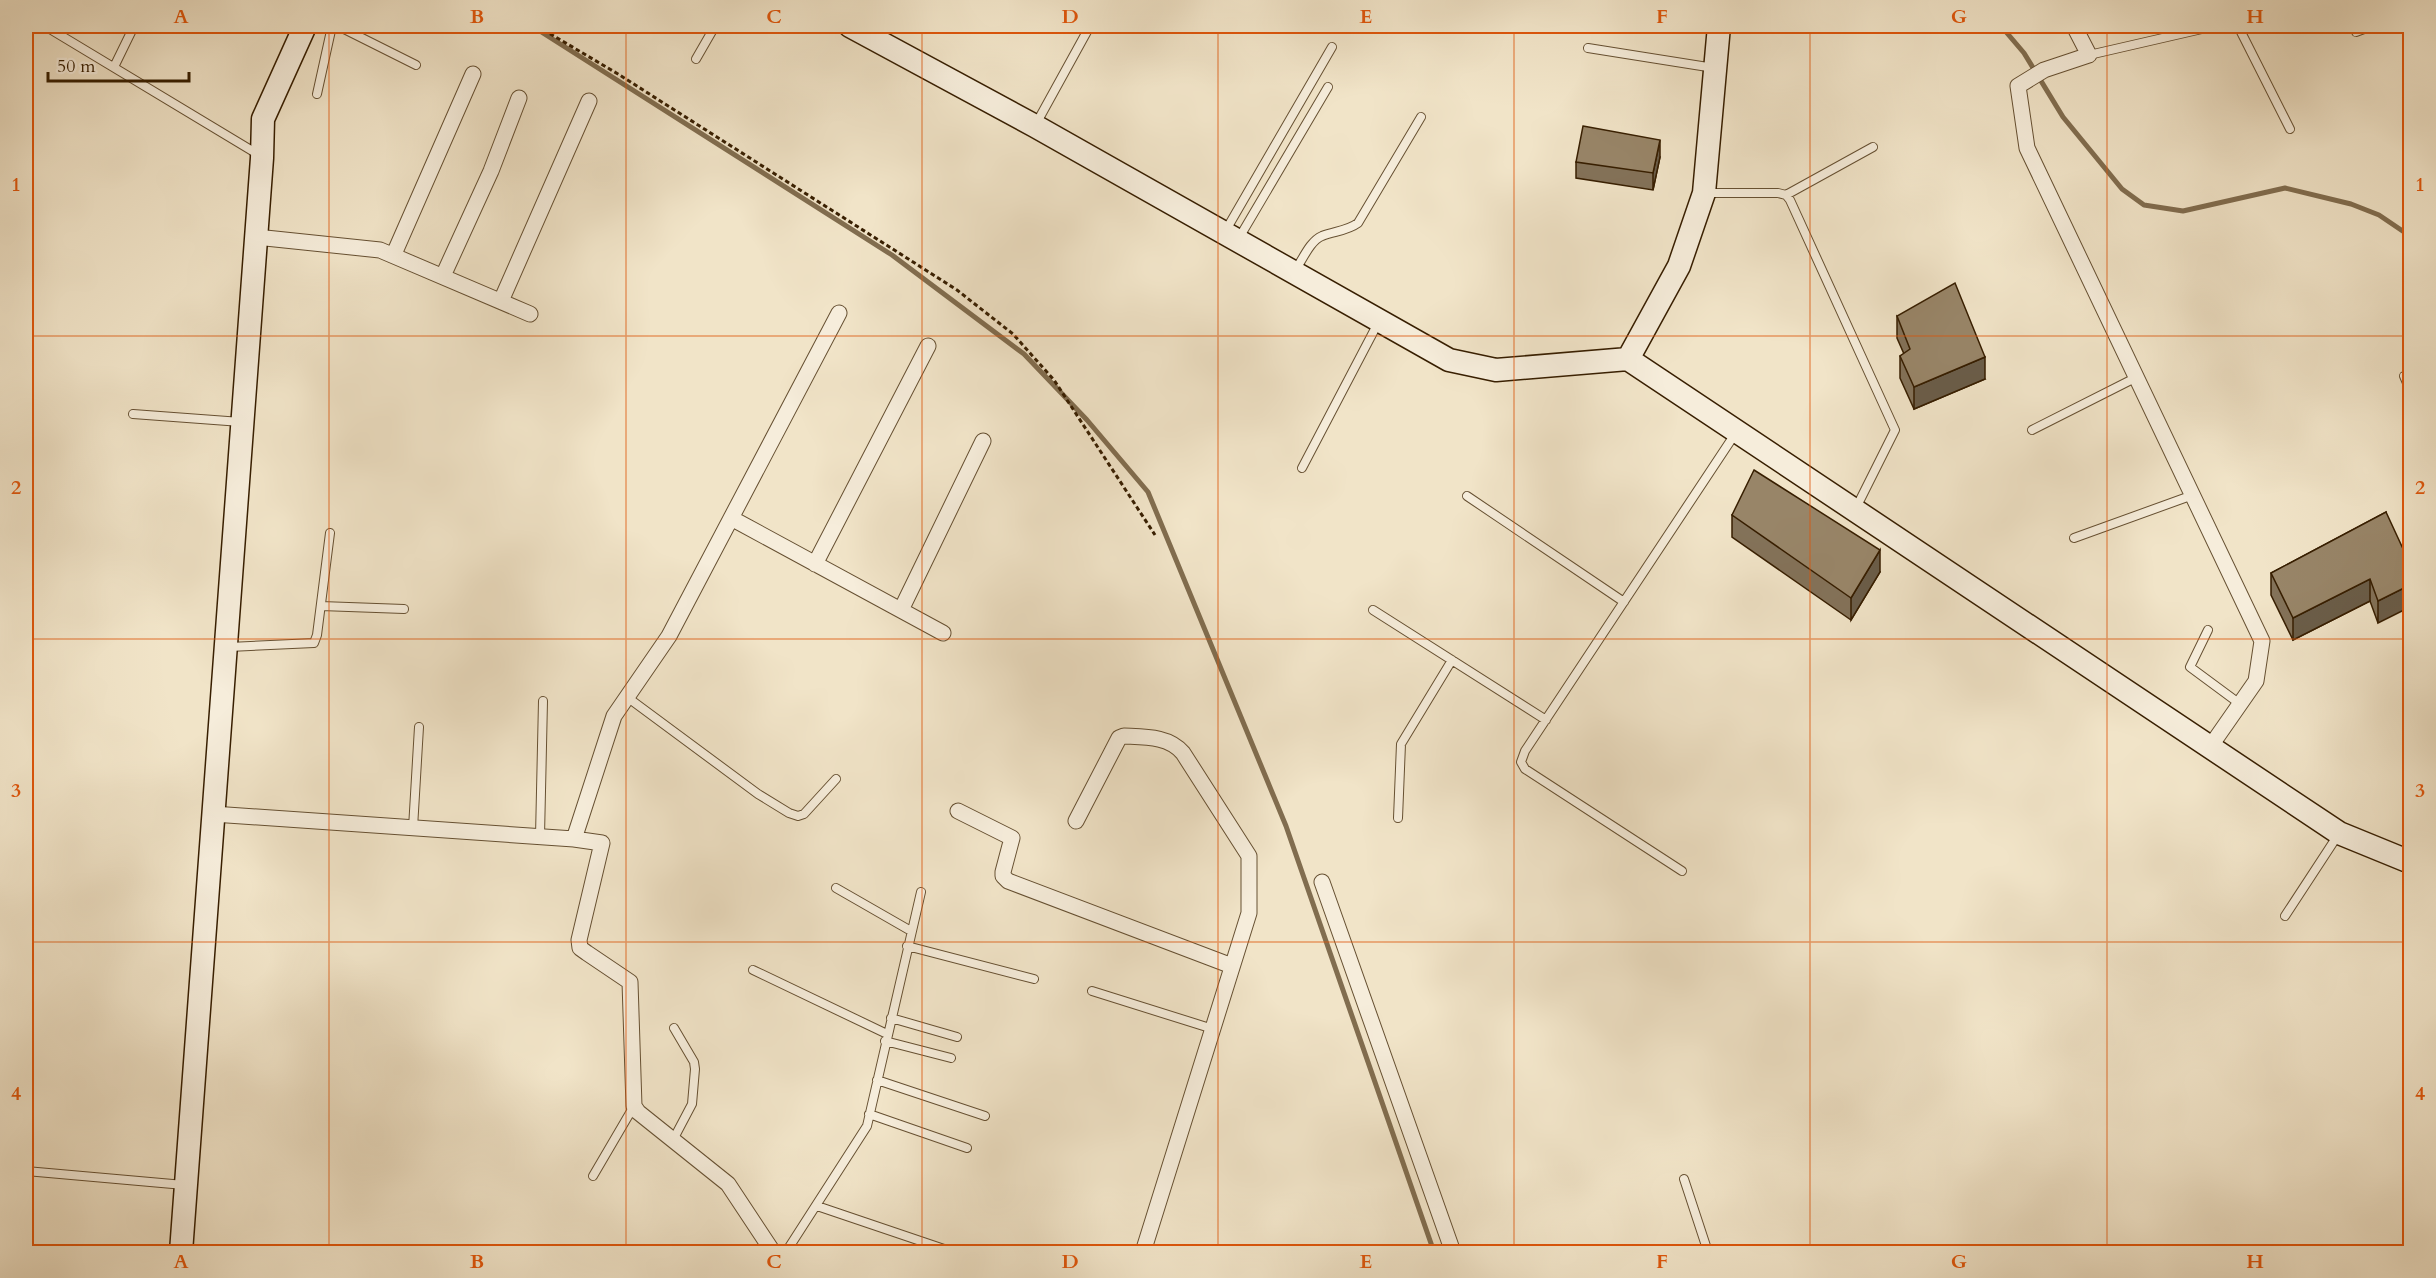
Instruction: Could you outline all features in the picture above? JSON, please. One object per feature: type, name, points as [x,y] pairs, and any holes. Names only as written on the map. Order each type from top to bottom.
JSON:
[{"type":"street","points":[[181,1252],[243,422],[263,119],[305,26]]},
{"type":"street","points":[[852,26],[1035,126],[1449,360],[1496,370],[1628,359],[2339,833],[2410,862]]},
{"type":"street","points":[[1628,359],[1679,266],[1704,193],[1719,26]]},
{"type":"street","points":[[2074,26],[2089,55],[2044,70],[2018,86],[2027,148],[2262,641],[2256,681],[2210,747]]},
{"type":"street","points":[[393,254],[473,74]]},
{"type":"street","points":[[443,276],[491,171],[519,98]]},
{"type":"street","points":[[501,301],[589,101]]},
{"type":"street","points":[[256,237],[366,248],[393,254],[530,314]]},
{"type":"street","points":[[574,838],[614,716],[663,646],[839,313]]},
{"type":"street","points":[[815,564],[928,346]]},
{"type":"street","points":[[901,610],[983,441]]},
{"type":"street","points":[[731,518],[943,633]]},
{"type":"street","points":[[1076,821],[1119,738],[1124,736],[1169,741],[1176,745],[1249,856],[1249,913],[1143,1252]]},
{"type":"street","points":[[958,811],[1012,838],[1002,872],[1008,881],[1232,966]]},
{"type":"street","points":[[213,814],[574,838],[602,843],[579,940],[580,948],[630,982],[634,1106],[638,1112],[728,1184],[773,1252]]},
{"type":"street","points":[[1322,882],[1453,1252]]},
{"type":"lane","points":[[45,26],[262,158]]},
{"type":"lane","points":[[114,68],[134,26]]},
{"type":"lane","points":[[317,94],[332,26]]},
{"type":"lane","points":[[338,26],[416,65]]},
{"type":"lane","points":[[696,59],[715,26]]},
{"type":"lane","points":[[1035,126],[1090,26]]},
{"type":"lane","points":[[2089,55],[2216,26]]},
{"type":"lane","points":[[2238,26],[2290,129]]},
{"type":"lane","points":[[2356,32],[2373,26]]},
{"type":"lane","points":[[1230,238],[1332,47]]},
{"type":"lane","points":[[1588,48],[1716,68]]},
{"type":"lane","points":[[1230,238],[1328,87]]},
{"type":"lane","points":[[1293,273],[1316,240],[1350,229],[1358,224],[1421,117]]},
{"type":"lane","points":[[1704,193],[1786,195],[1873,147]]},
{"type":"lane","points":[[1786,195],[1895,430],[1855,510]]},
{"type":"lane","points":[[1302,468],[1379,321]]},
{"type":"lane","points":[[2404,376],[2410,390]]},
{"type":"lane","points":[[2032,430],[2137,377]]},
{"type":"lane","points":[[134,414],[243,422]]},
{"type":"lane","points":[[1682,871],[1526,769],[1521,762],[1525,751],[1737,430]]},
{"type":"lane","points":[[2074,538],[2193,495]]},
{"type":"lane","points":[[1467,496],[1624,602]]},
{"type":"lane","points":[[226,647],[314,644],[330,533]]},
{"type":"lane","points":[[321,606],[404,609]]},
{"type":"lane","points":[[1373,610],[1546,720]]},
{"type":"lane","points":[[2208,630],[2190,667],[2240,704]]},
{"type":"lane","points":[[1398,818],[1401,744],[1452,660]]},
{"type":"lane","points":[[627,697],[758,794],[789,813],[798,816],[804,814],[836,779]]},
{"type":"lane","points":[[540,837],[543,701]]},
{"type":"lane","points":[[412,828],[419,727]]},
{"type":"lane","points":[[2285,916],[2339,833]]},
{"type":"lane","points":[[836,888],[911,932]]},
{"type":"lane","points":[[786,1252],[862,1135],[869,1114],[921,892]]},
{"type":"lane","points":[[907,946],[1034,979]]},
{"type":"lane","points":[[753,970],[886,1037],[951,1058]]},
{"type":"lane","points":[[1092,991],[1213,1029]]},
{"type":"lane","points":[[891,1018],[957,1037]]},
{"type":"lane","points":[[673,1140],[692,1104],[695,1069],[694,1062],[674,1028]]},
{"type":"lane","points":[[877,1080],[985,1116]]},
{"type":"lane","points":[[593,1176],[634,1106]]},
{"type":"lane","points":[[869,1114],[967,1148]]},
{"type":"lane","points":[[26,1171],[186,1185]]},
{"type":"lane","points":[[1684,1179],[1708,1252]]},
{"type":"lane","points":[[817,1206],[950,1251]]},
{"type":"path","points":[[537,26],[628,80],[947,284],[1013,334],[1054,380],[1155,535]]},
{"type":"building","points":[[1583,126],[1660,140],[1653,173],[1576,162]]},
{"type":"building","points":[[1955,283],[1985,357],[1914,387],[1900,356],[1910,349],[1897,316]]},
{"type":"building","points":[[1754,470],[1880,550],[1851,598],[1732,515]]},
{"type":"building","points":[[2386,512],[2410,564],[2410,585],[2378,601],[2370,579],[2293,618],[2271,573]]},
{"type":"waterway","points":[[532,26],[892,255],[1024,354],[1087,420],[1148,492],[1286,826],[1434,1252]]},
{"type":"waterway","points":[[2001,26],[2024,53],[2063,117],[2122,189],[2144,205],[2183,211],[2285,188],[2351,204],[2379,215],[2410,236]]}]
